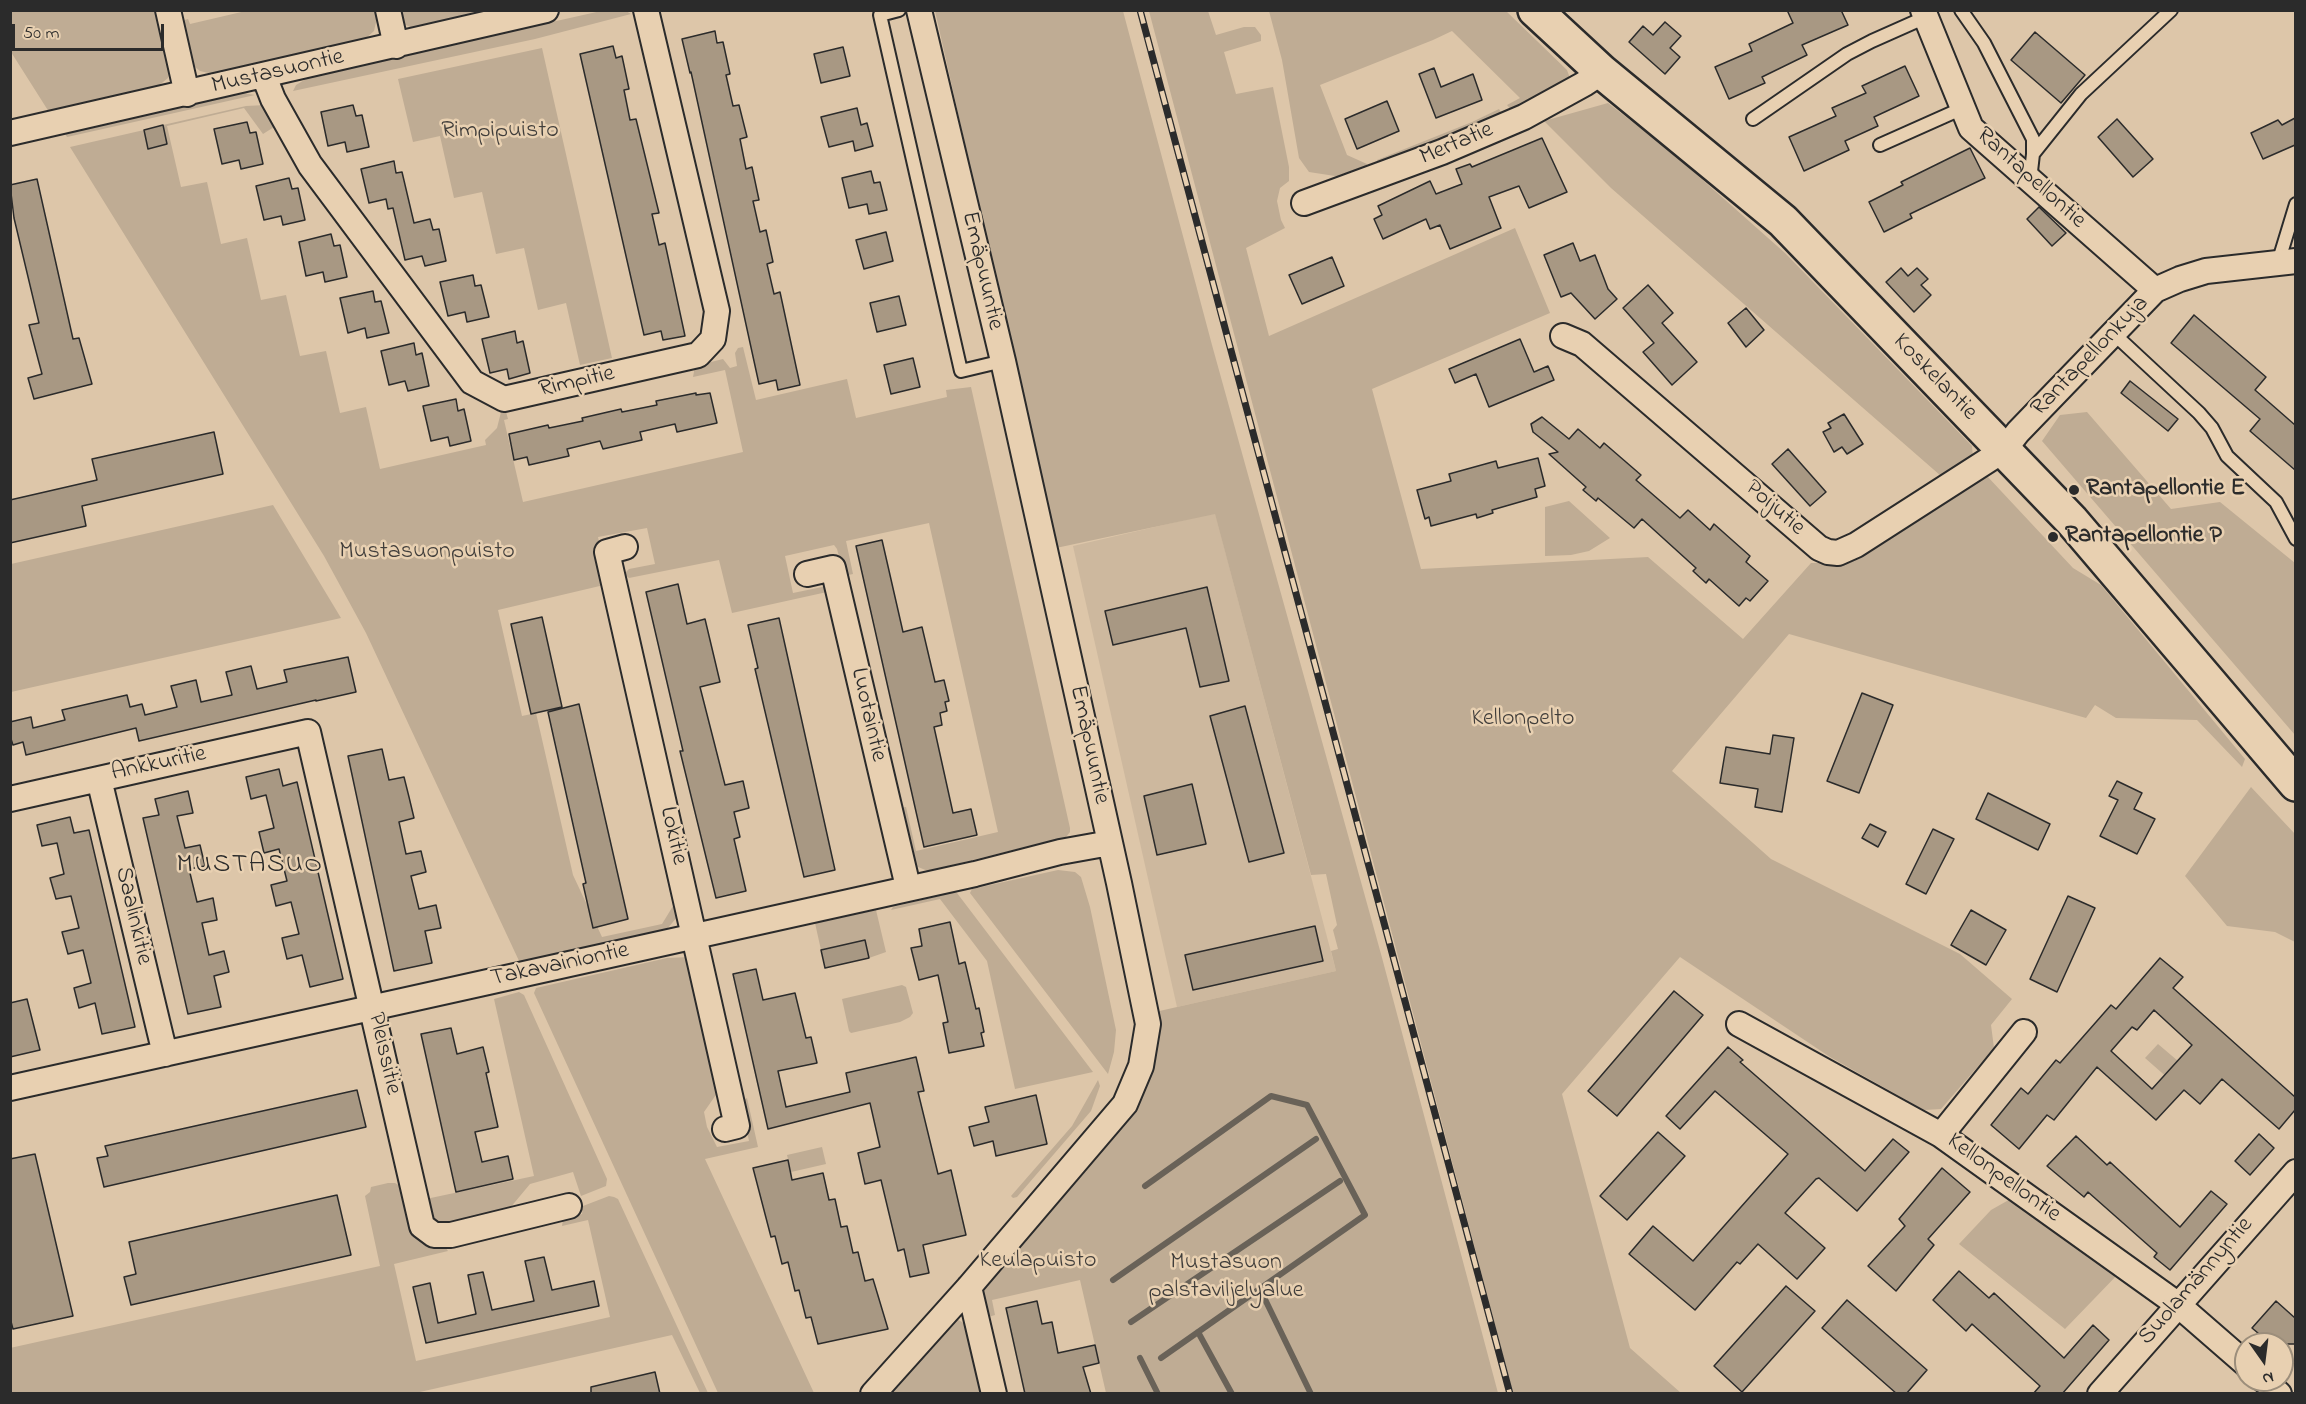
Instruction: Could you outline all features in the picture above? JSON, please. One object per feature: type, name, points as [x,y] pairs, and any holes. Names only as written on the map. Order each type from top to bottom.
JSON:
[{"type":"main road","name":"Koskelantie","points":[[1535,10],[1602,72],[1783,221],[2072,521],[2295,784]]},
{"type":"street","points":[[168,10],[187,94]]},
{"type":"street","points":[[388,10],[396,46]]},
{"type":"street","name":"Mustasuontie","points":[[10,133],[546,10]]},
{"type":"street","name":"Rimpitie","points":[[264,76],[273,99],[310,165],[472,382],[504,399],[698,355],[713,339],[717,311],[646,10]]},
{"type":"street","name":"Emäpuuntie","points":[[873,1394],[969,1287],[1125,1104],[1141,1066],[1148,1024],[1003,361],[919,10]]},
{"type":"street","name":"Rantapellontie","points":[[1925,14],[1971,128],[2155,290]]},
{"type":"street","name":"Mertatie","points":[[1304,203],[1442,152],[1524,117],[1602,72]]},
{"type":"street","name":"Rantapellonkuja","points":[[2004,450],[2018,432],[2155,290],[2206,271],[2286,262]]},
{"type":"street","name":"Poijutie","points":[[1563,336],[1582,344],[1820,548],[1828,552],[1847,550],[2004,450]]},
{"type":"street","name":"Lokitie","points":[[625,547],[607,552],[737,1126],[725,1129]]},
{"type":"street","name":"Luotaintie","points":[[807,574],[833,568],[908,887]]},
{"type":"street","name":"Ankkuritie","points":[[10,800],[309,732]]},
{"type":"street","name":"Pleissitie","points":[[309,732],[422,1226],[434,1235],[451,1235],[569,1206]]},
{"type":"street","name":"Saalinkitie","points":[[99,779],[165,1054]]},
{"type":"street","name":"Takavainiontie","points":[[10,1088],[695,937],[908,887],[975,874],[1060,852],[1110,843]]},
{"type":"street","name":"Kellonpellontie","points":[[1739,1024],[1941,1135],[2177,1304],[2234,1354]]},
{"type":"street","points":[[1941,1135],[2024,1032]]},
{"type":"street","name":"Suolamännyntie","points":[[2100,1394],[2295,1172]]},
{"type":"street","points":[[969,1287],[994,1394]]},
{"type":"lane","points":[[899,10],[880,15],[961,370],[1003,361]]},
{"type":"lane","points":[[1961,10],[1984,43],[2033,139],[2030,180]]},
{"type":"lane","points":[[2033,154],[2081,94],[2171,10]]},
{"type":"lane","points":[[1754,119],[1847,54],[1925,14]]},
{"type":"lane","points":[[1880,145],[1963,108]]},
{"type":"lane","points":[[2286,262],[2295,204]]},
{"type":"lane","points":[[2114,334],[2199,413],[2212,428],[2227,456],[2276,502],[2295,539]]},
{"type":"shaded area","points":[[1215,513],[1336,971],[1177,1007],[1073,546]]},
{"type":"green space","points":[[250,10],[376,11],[377,18],[374,31],[363,41],[217,75],[200,71],[190,63],[178,22],[188,19],[190,24]]},
{"type":"green space","points":[[11,11],[159,11],[171,64],[168,78],[157,87],[49,112],[11,52]]},
{"type":"green space","points":[[392,11],[501,11],[416,30],[400,22]]},
{"type":"green space","points":[[601,11],[626,11],[631,14],[535,39],[293,91],[296,85],[311,76]]},
{"type":"green space","points":[[935,11],[1123,11],[1212,345],[1381,954],[1498,1393],[1106,1393],[1080,1280],[992,1300],[995,1315],[985,1318],[981,1284],[1130,1112],[1155,1012],[1336,971],[1331,951],[1338,949],[1333,930],[1337,925],[1326,874],[1311,875],[1215,514],[1056,548]]},
{"type":"green space","name":"Kellonpelto","points":[[1149,11],[1208,11],[1216,35],[1244,27],[1255,27],[1261,35],[1261,41],[1224,52],[1236,94],[1273,87],[1289,167],[1289,181],[1280,188],[1277,201],[1285,228],[1246,248],[1269,336],[1515,228],[1550,313],[1372,389],[1421,569],[1648,557],[1743,639],[1811,563],[1840,563],[1987,476],[2073,568],[2101,585],[2245,759],[2242,767],[2197,720],[2116,718],[2095,705],[2086,718],[1789,634],[1672,771],[1771,859],[1960,954],[2012,999],[1991,1025],[1994,1048],[1941,1109],[1924,1110],[1830,1057],[1680,957],[1562,1094],[1630,1348],[1681,1393],[1513,1393]]},
{"type":"green space","points":[[1269,11],[1506,11],[1567,70],[1571,81],[1512,111],[1507,105],[1520,98],[1452,31],[1320,85],[1347,155],[1367,164],[1366,174],[1348,178],[1309,172],[1299,158],[1282,60]]},
{"type":"green space","name":"Rimpipuisto","points":[[542,48],[612,358],[580,365],[566,303],[538,310],[524,248],[496,254],[482,192],[454,198],[440,136],[413,142],[398,79]]},
{"type":"green space","points":[[237,92],[255,95],[67,137],[64,132]]},
{"type":"green space","points":[[1608,103],[1670,151],[1785,253],[1972,446],[1973,459],[1941,476],[1611,188],[1544,121]]},
{"type":"green space","name":"Mustasuonpuisto","points":[[266,105],[274,127],[263,134],[244,108],[167,126],[181,187],[207,182],[221,244],[247,238],[261,300],[286,295],[300,356],[326,351],[340,413],[366,407],[380,469],[486,445],[485,440],[497,428],[502,408],[505,408],[508,419],[504,420],[523,502],[743,452],[725,370],[693,377],[695,366],[723,359],[730,368],[737,366],[735,353],[738,348],[743,347],[756,400],[847,379],[856,418],[947,397],[946,390],[971,387],[1070,828],[1066,837],[928,871],[918,867],[910,860],[900,808],[906,807],[916,851],[998,832],[929,523],[846,541],[853,574],[844,576],[834,545],[785,556],[793,593],[827,586],[827,592],[732,613],[719,560],[629,578],[624,574],[629,569],[655,564],[647,528],[598,537],[607,582],[604,585],[498,610],[522,716],[536,713],[573,875],[602,937],[662,924],[673,906],[663,861],[671,863],[678,916],[667,929],[660,932],[520,963],[366,633],[324,556],[70,147],[144,130],[149,149],[167,144],[163,125],[246,106]]},
{"type":"green space","points":[[1499,109],[1502,114],[1501,119],[1379,165],[1377,160]]},
{"type":"green space","points":[[2087,412],[2171,509],[2220,502],[2295,563],[2295,735],[2042,441],[2060,415]]},
{"type":"green space","points":[[1569,501],[1610,538],[1589,551],[1571,555],[1545,556],[1545,507]]},
{"type":"green space","points":[[273,505],[341,618],[11,692],[11,564]]},
{"type":"green space","points":[[2251,787],[2295,834],[2295,942],[2275,932],[2227,926],[2185,876]]},
{"type":"green space","points":[[1058,870],[1075,872],[1081,877],[1090,907],[1116,1030],[1114,1052],[1108,1074],[970,893],[972,889]]},
{"type":"green space","points":[[955,892],[1093,1072],[1015,1089],[987,961],[940,899],[891,910],[893,907]]},
{"type":"green space","points":[[876,910],[886,952],[869,958],[865,940],[821,950],[815,923]]},
{"type":"green space","points":[[689,957],[720,1089],[704,1112],[707,1127],[717,1147],[749,1141],[741,1104],[747,1098],[758,1147],[705,1159],[814,1393],[718,1393],[534,993],[536,988],[667,958]]},
{"type":"green space","points":[[902,985],[906,987],[913,1013],[910,1017],[900,1022],[851,1033],[849,1031],[842,999]]},
{"type":"green space","points":[[519,992],[524,995],[607,1179],[606,1186],[581,1196],[573,1172],[530,1184],[510,1208],[496,1216],[443,1227],[430,1220],[426,1199],[534,1176],[494,999]]},
{"type":"green space","points":[[2158,1044],[2178,1061],[2170,1080],[2145,1058]]},
{"type":"green space","points":[[1098,1080],[1100,1086],[1091,1111],[1017,1197],[1013,1198],[1011,1196],[1072,1126]]},
{"type":"green space","points":[[822,1147],[826,1164],[791,1172],[787,1155]]},
{"type":"green space","points":[[395,1183],[402,1187],[448,1251],[394,1264],[416,1361],[610,1317],[588,1220],[562,1226],[563,1219],[582,1214],[583,1206],[609,1196],[618,1199],[708,1393],[700,1393],[672,1335],[411,1394],[11,1393],[10,1348],[380,1266],[365,1196],[370,1192],[371,1187]]},
{"type":"green space","points":[[2014,1197],[2121,1271],[2065,1329],[1959,1244],[1991,1210]]},
{"type":"green space","points":[[955,1318],[967,1325],[986,1393],[884,1394]]},
{"type":"building","points":[[1787,10],[1841,10],[1848,25],[1802,45],[1807,55],[1762,77],[1765,83],[1729,99],[1715,67],[1752,51],[1749,44],[1793,23]]},
{"type":"building","points":[[1665,22],[1681,36],[1670,48],[1680,57],[1665,74],[1629,42],[1643,26],[1653,35]]},
{"type":"building","points":[[715,31],[717,43],[723,42],[730,74],[726,75],[733,106],[739,105],[747,137],[740,139],[746,169],[752,167],[759,200],[753,201],[760,232],[766,230],[773,262],[767,264],[774,294],[780,292],[800,385],[778,390],[776,380],[759,384],[682,39]]},
{"type":"building","points":[[2035,32],[2085,75],[2061,103],[2011,60]]},
{"type":"building","points":[[613,46],[616,58],[622,56],[629,89],[624,90],[630,120],[636,119],[659,213],[652,214],[659,245],[665,243],[685,336],[663,340],[661,331],[644,335],[580,54]]},
{"type":"building","points":[[843,47],[850,76],[821,83],[814,54]]},
{"type":"building","points":[[1905,66],[1919,96],[1874,117],[1878,126],[1845,141],[1849,150],[1804,171],[1789,137],[1836,116],[1832,108],[1866,93],[1862,86]]},
{"type":"building","points":[[1434,68],[1441,87],[1473,74],[1482,100],[1436,118],[1419,74]]},
{"type":"building","points":[[1387,101],[1399,131],[1357,149],[1345,119]]},
{"type":"building","points":[[353,105],[356,116],[362,115],[369,147],[347,152],[345,142],[328,146],[321,112]]},
{"type":"building","points":[[857,108],[861,125],[867,123],[873,146],[855,151],[853,141],[829,147],[821,117]]},
{"type":"building","points":[[2295,118],[2295,145],[2263,159],[2251,133],[2278,120],[2282,125]]},
{"type":"building","points":[[2117,119],[2153,159],[2133,177],[2098,137]]},
{"type":"building","points":[[247,122],[250,133],[256,132],[263,164],[241,169],[239,160],[222,164],[214,129]]},
{"type":"building","points":[[163,125],[167,144],[148,149],[144,130]]},
{"type":"building","points":[[1542,138],[1567,192],[1529,208],[1519,186],[1489,197],[1501,228],[1450,249],[1440,225],[1430,229],[1426,219],[1383,239],[1374,219],[1382,215],[1378,206],[1430,181],[1436,194],[1462,184],[1456,169],[1470,164],[1472,167]]},
{"type":"building","points":[[1970,148],[1985,178],[1910,214],[1912,218],[1884,232],[1869,202],[1903,185],[1901,182]]},
{"type":"building","points":[[394,161],[396,173],[402,172],[414,223],[430,219],[433,230],[439,229],[446,261],[425,266],[422,256],[405,260],[393,208],[388,209],[386,199],[369,203],[361,169]]},
{"type":"building","points":[[871,171],[874,183],[880,182],[887,210],[869,214],[867,204],[849,208],[842,178]]},
{"type":"building","points":[[289,178],[292,189],[298,188],[305,220],[283,225],[281,216],[264,220],[256,186]]},
{"type":"building","points":[[37,179],[73,339],[79,338],[92,384],[34,399],[28,378],[42,374],[29,325],[39,323],[14,218],[10,185]]},
{"type":"building","points":[[2039,207],[2066,233],[2052,246],[2027,219]]},
{"type":"building","points":[[886,232],[893,261],[864,269],[856,240]]},
{"type":"building","points":[[331,234],[334,246],[340,245],[347,277],[325,282],[323,272],[306,276],[299,242]]},
{"type":"building","points":[[1573,243],[1580,261],[1595,255],[1608,289],[1617,299],[1595,319],[1571,293],[1561,297],[1544,255]]},
{"type":"building","points":[[1332,257],[1344,286],[1302,304],[1289,275]]},
{"type":"building","points":[[1901,268],[1908,276],[1917,268],[1928,279],[1921,285],[1931,295],[1914,312],[1886,282]]},
{"type":"building","points":[[473,275],[475,286],[481,285],[489,317],[467,322],[465,312],[448,316],[440,282]]},
{"type":"building","points":[[1648,285],[1673,313],[1662,323],[1697,362],[1672,385],[1643,352],[1654,343],[1623,308]]},
{"type":"building","points":[[373,291],[375,302],[381,301],[389,333],[367,338],[365,328],[348,333],[340,298]]},
{"type":"building","points":[[899,296],[906,325],[877,332],[870,303]]},
{"type":"building","points":[[1746,308],[1764,330],[1746,347],[1728,323]]},
{"type":"building","points":[[2194,315],[2266,377],[2255,390],[2295,425],[2295,470],[2250,431],[2260,419],[2171,343]]},
{"type":"building","points":[[515,331],[517,343],[523,341],[530,373],[509,379],[507,369],[490,373],[482,339]]},
{"type":"building","points":[[1520,339],[1534,372],[1548,366],[1554,380],[1489,407],[1476,374],[1455,383],[1449,369]]},
{"type":"building","points":[[414,343],[416,355],[422,353],[429,386],[408,391],[405,381],[389,385],[381,351]]},
{"type":"building","points":[[913,358],[920,387],[891,394],[884,365]]},
{"type":"building","points":[[2130,381],[2178,419],[2168,431],[2121,393]]},
{"type":"building","points":[[696,393],[696,395],[710,393],[717,423],[677,432],[675,424],[640,432],[642,440],[603,449],[600,441],[567,449],[569,456],[529,465],[527,457],[514,460],[509,434],[548,425],[549,428],[583,421],[582,418],[621,409],[622,412],[657,405],[656,401]]},
{"type":"building","points":[[456,399],[458,411],[464,409],[471,441],[450,446],[448,437],[431,441],[423,406]]},
{"type":"building","points":[[1844,414],[1863,444],[1847,454],[1842,447],[1834,452],[1823,432],[1831,428],[1828,423]]},
{"type":"building","points":[[1542,417],[1569,439],[1578,429],[1600,448],[1604,443],[1641,475],[1636,480],[1680,518],[1688,510],[1710,530],[1714,524],[1750,556],[1746,562],[1768,581],[1750,601],[1746,598],[1739,606],[1709,579],[1706,583],[1693,571],[1696,568],[1642,519],[1634,528],[1598,498],[1596,501],[1583,490],[1586,487],[1549,454],[1558,452],[1533,432],[1531,424]]},
{"type":"building","points":[[214,432],[223,474],[82,506],[86,526],[10,543],[10,500],[97,480],[92,459]]},
{"type":"building","points":[[1788,449],[1826,492],[1810,506],[1772,464]]},
{"type":"building","points":[[1538,458],[1545,486],[1535,489],[1537,497],[1492,510],[1493,513],[1477,518],[1476,514],[1431,526],[1429,517],[1425,519],[1417,490],[1451,481],[1449,474],[1496,461],[1498,468]]},
{"type":"building","points":[[882,540],[903,632],[922,627],[935,682],[944,680],[949,701],[945,702],[947,711],[940,713],[942,725],[934,727],[953,813],[971,809],[977,835],[924,847],[856,546]]},
{"type":"building","points":[[678,584],[687,624],[705,619],[720,682],[700,687],[725,785],[743,781],[749,808],[734,812],[740,837],[734,839],[746,891],[716,898],[680,751],[683,751],[646,592]]},
{"type":"building","points":[[1207,587],[1229,681],[1200,687],[1186,628],[1113,645],[1105,611]]},
{"type":"building","points":[[542,617],[562,707],[531,714],[511,624]]},
{"type":"building","points":[[779,618],[835,870],[804,877],[755,669],[758,668],[748,625]]},
{"type":"building","points":[[348,657],[356,692],[139,741],[136,728],[26,755],[23,742],[13,745],[10,736],[10,722],[31,717],[33,728],[65,720],[62,710],[127,695],[130,707],[142,704],[145,715],[177,707],[171,686],[196,680],[201,702],[232,695],[226,672],[251,666],[257,689],[287,682],[284,670]]},
{"type":"building","points":[[1862,693],[1893,705],[1859,793],[1827,781]]},
{"type":"building","points":[[579,704],[628,919],[593,928],[583,884],[586,883],[548,712]]},
{"type":"building","points":[[1245,706],[1284,853],[1249,862],[1210,716]]},
{"type":"building","points":[[1773,735],[1794,738],[1782,812],[1755,807],[1758,789],[1720,783],[1726,747],[1770,754]]},
{"type":"building","points":[[382,749],[389,780],[404,777],[414,818],[399,822],[406,854],[421,851],[426,872],[411,876],[419,909],[436,905],[441,928],[425,931],[432,963],[394,971],[348,756]]},
{"type":"building","points":[[279,769],[283,786],[297,782],[343,979],[310,987],[302,955],[287,959],[282,938],[299,934],[291,902],[276,906],[271,885],[287,881],[279,849],[264,853],[259,832],[274,828],[266,795],[251,799],[246,777]]},
{"type":"building","points":[[2117,781],[2142,793],[2134,809],[2155,819],[2137,854],[2100,836],[2118,800],[2109,796]]},
{"type":"building","points":[[1192,784],[1206,844],[1157,855],[1144,796]]},
{"type":"building","points":[[188,791],[193,813],[177,816],[185,848],[200,845],[205,866],[189,869],[197,902],[213,898],[217,920],[202,923],[209,955],[224,951],[229,972],[214,976],[221,1007],[188,1014],[143,818],[159,815],[155,799]]},
{"type":"building","points":[[1988,793],[2050,824],[2038,850],[1976,819]]},
{"type":"building","points":[[70,817],[74,833],[89,830],[135,1027],[102,1034],[95,1003],[79,1008],[74,988],[91,983],[83,950],[68,954],[62,932],[79,928],[71,896],[56,899],[50,878],[64,874],[57,843],[42,846],[37,825]]},
{"type":"building","points":[[1870,824],[1886,832],[1878,847],[1862,838]]},
{"type":"building","points":[[1933,829],[1954,839],[1926,894],[1906,884]]},
{"type":"building","points":[[2068,896],[2095,908],[2057,992],[2030,979]]},
{"type":"building","points":[[1971,910],[2006,930],[1986,965],[1951,945]]},
{"type":"building","points":[[950,922],[959,964],[965,962],[976,1009],[979,1008],[984,1032],[981,1033],[984,1046],[949,1053],[943,1023],[948,1022],[938,975],[919,980],[911,948],[922,946],[919,929]]},
{"type":"building","points":[[1315,926],[1323,961],[1193,990],[1185,955]]},
{"type":"building","points":[[865,940],[869,958],[825,968],[821,950]]},
{"type":"building","points":[[2160,958],[2183,977],[2173,988],[2295,1097],[2295,1110],[2279,1129],[2222,1079],[2200,1104],[2184,1090],[2156,1120],[2097,1067],[2054,1120],[2047,1115],[2019,1149],[1991,1125],[2021,1088],[2028,1094],[2056,1060],[2060,1063],[2111,1005],[2116,1009]],"holes":[[[2154,1010],[2192,1045],[2152,1089],[2111,1051],[2132,1027],[2137,1030]]]},
{"type":"building","points":[[756,969],[763,1000],[795,993],[806,1038],[811,1037],[817,1063],[778,1071],[786,1107],[850,1092],[846,1073],[916,1057],[924,1091],[918,1092],[938,1174],[951,1170],[966,1235],[923,1245],[929,1273],[910,1277],[904,1249],[898,1251],[881,1180],[865,1184],[858,1153],[880,1147],[870,1103],[768,1129],[733,974]]},
{"type":"building","points":[[1674,991],[1703,1015],[1617,1116],[1588,1091]]},
{"type":"building","points":[[27,999],[40,1050],[10,1057],[10,1003]]},
{"type":"building","points":[[451,1028],[457,1054],[483,1047],[489,1072],[486,1073],[498,1127],[475,1132],[482,1162],[508,1156],[513,1179],[456,1192],[421,1034]]},
{"type":"building","points":[[1728,1047],[1743,1060],[1740,1062],[1865,1171],[1893,1139],[1909,1152],[1857,1211],[1819,1178],[1785,1213],[1825,1248],[1797,1279],[1758,1244],[1740,1264],[1737,1262],[1695,1310],[1629,1254],[1653,1226],[1693,1261],[1788,1154],[1715,1091],[1680,1129],[1666,1116]]},
{"type":"building","points":[[357,1090],[366,1127],[104,1187],[97,1158],[108,1156],[105,1146]]},
{"type":"building","points":[[1036,1095],[1047,1144],[996,1156],[993,1141],[974,1146],[969,1127],[989,1122],[985,1107]]},
{"type":"building","points":[[1658,1132],[1685,1156],[1627,1220],[1600,1196]]},
{"type":"building","points":[[2259,1134],[2274,1148],[2250,1175],[2235,1161]]},
{"type":"building","points":[[2076,1136],[2107,1165],[2110,1162],[2180,1227],[2211,1191],[2227,1204],[2170,1270],[2154,1257],[2157,1253],[2088,1192],[2084,1197],[2047,1166]]},
{"type":"building","points":[[35,1154],[73,1316],[13,1329],[10,1318],[10,1159]]},
{"type":"building","points":[[788,1160],[792,1180],[823,1173],[829,1200],[835,1199],[841,1227],[847,1226],[853,1253],[858,1252],[865,1281],[873,1279],[888,1329],[818,1344],[811,1317],[806,1318],[799,1290],[795,1291],[788,1262],[782,1264],[775,1236],[771,1237],[753,1168]]},
{"type":"building","points":[[1942,1168],[1970,1192],[1928,1239],[1934,1245],[1896,1291],[1868,1266],[1905,1226],[1899,1219]]},
{"type":"building","points":[[337,1195],[351,1255],[131,1305],[124,1277],[136,1274],[129,1242]]},
{"type":"building","points":[[544,1257],[552,1290],[594,1281],[599,1306],[426,1343],[413,1287],[430,1283],[438,1323],[476,1314],[468,1275],[483,1272],[492,1310],[534,1301],[525,1261]]},
{"type":"building","points":[[1959,1271],[1989,1298],[1994,1293],[2064,1358],[2093,1325],[2109,1340],[2062,1394],[2033,1394],[2040,1386],[1972,1324],[1966,1331],[1933,1300]]},
{"type":"building","points":[[1786,1286],[1815,1311],[1742,1392],[1714,1366]]},
{"type":"building","points":[[1847,1300],[1927,1370],[1906,1394],[1897,1394],[1822,1328]]},
{"type":"building","points":[[1037,1301],[1042,1324],[1052,1322],[1058,1353],[1095,1345],[1099,1363],[1083,1367],[1091,1394],[1025,1394],[1006,1308]]},
{"type":"building","points":[[2276,1301],[2295,1318],[2295,1344],[2294,1332],[2257,1332],[2252,1328]]},
{"type":"building","points":[[655,1372],[660,1394],[591,1394],[591,1387]]},
{"type":"waterway","points":[[1145,1186],[1271,1096],[1307,1105],[1365,1215],[1161,1358]]},
{"type":"waterway","points":[[1113,1280],[1316,1139]]},
{"type":"waterway","points":[[1131,1322],[1340,1181]]},
{"type":"waterway","points":[[1260,1289],[1311,1394]]},
{"type":"waterway","points":[[1198,1332],[1232,1394]]},
{"type":"waterway","points":[[1140,1358],[1158,1394]]},
{"type":"railway","points":[[1140,10],[1510,1394]]},
{"type":"place","name":"Rantapellontie E","points":[[2074,490]]},
{"type":"place","name":"Rantapellontie P","points":[[2053,537]]},
{"type":"district","name":"MUSTASUO","points":[[250,867]]},
{"type":"park label","name":"Keulapuisto","points":[[1038,1262]]},
{"type":"park label","name":"Mustasuon palstaviljelyalue","points":[[1226,1278]]}]
